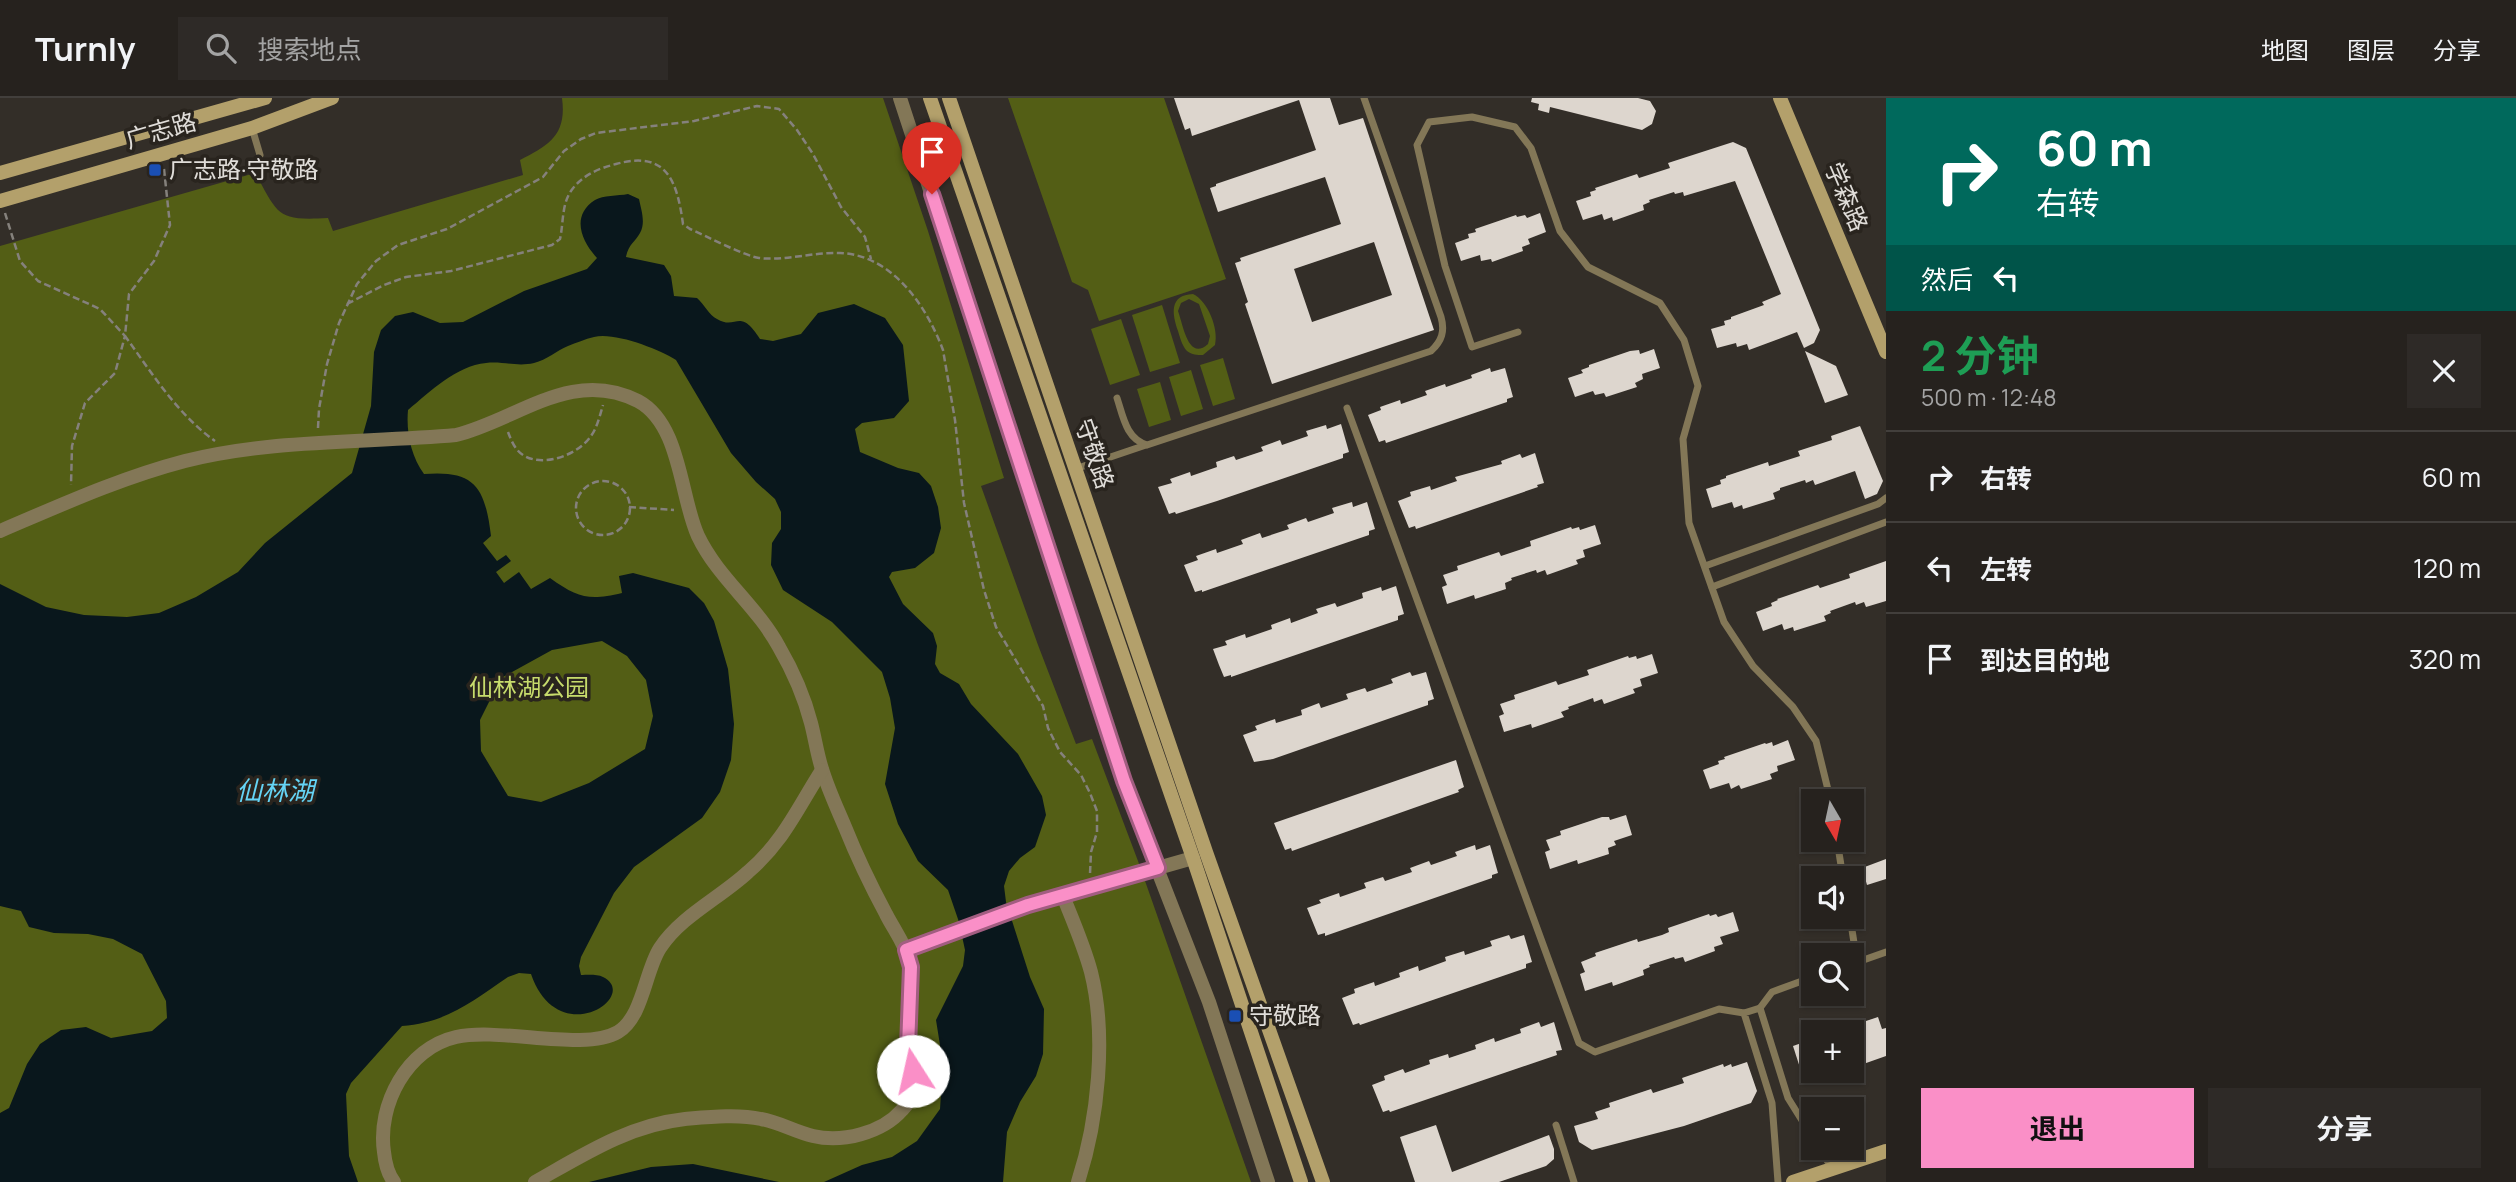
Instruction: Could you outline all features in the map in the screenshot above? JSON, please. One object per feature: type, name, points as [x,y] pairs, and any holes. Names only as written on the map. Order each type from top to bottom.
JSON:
[{"type":"main road","name":"广志路","points":[[0,173],[265,98]]},
{"type":"main road","name":"守敬路","points":[[930,98],[1193,858],[1301,1182]]},
{"type":"main road","name":"守敬路","points":[[949,98],[1211,865],[1323,1182]]},
{"type":"main road","name":"学森路","points":[[1780,98],[1886,352]]},
{"type":"main road","name":"广志路","points":[[1,201],[252,128],[326,99]]},
{"type":"main road","points":[[1793,1182],[1886,1151]]},
{"type":"street","points":[[900,98],[1119,768],[1209,1002],[1268,1182]]},
{"type":"street","points":[[0,531],[71,499],[131,477],[187,461],[318,442],[456,435],[479,430],[546,398],[567,391],[607,393],[639,402],[653,414],[670,443],[697,533],[710,559],[756,611],[796,677],[810,719],[822,770],[868,879],[906,950],[911,967],[908,1048],[914,1084],[911,1096],[902,1110],[873,1130],[853,1136],[816,1137],[757,1118],[721,1117],[663,1123],[628,1132],[535,1182]]},
{"type":"street","points":[[394,1182],[385,1160],[383,1126],[387,1104],[397,1081],[413,1064],[432,1047],[452,1038],[470,1035],[514,1035],[569,1040],[593,1039],[620,1031],[634,1013],[659,950],[669,937],[684,922],[748,873],[775,847],[822,770]]},
{"type":"street","points":[[906,950],[1028,905],[1193,858]]},
{"type":"street","points":[[1063,896],[1082,943],[1096,1001],[1098,1067],[1088,1143],[1078,1182]]},
{"type":"lane","points":[[1075,469],[1431,351],[1439,343],[1443,331],[1441,317],[1364,98]]},
{"type":"lane","points":[[1518,332],[1472,347],[1445,266],[1417,145],[1429,122],[1472,117],[1516,127],[1531,148],[1560,231],[1588,267],[1660,303],[1684,340],[1698,386],[1683,439],[1689,523],[1724,622],[1753,666],[1793,707],[1816,741],[1828,789]]},
{"type":"lane","points":[[252,128],[260,155]]},
{"type":"lane","points":[[1117,398],[1130,435],[1147,445]]},
{"type":"lane","points":[[1347,408],[1579,1043],[1595,1052],[1719,1009],[1744,1013],[1760,1008],[1772,992],[1801,981]]},
{"type":"lane","points":[[1705,566],[1878,504],[1886,498]]},
{"type":"lane","points":[[1712,587],[1886,522]]},
{"type":"lane","points":[[1864,960],[1886,952]]},
{"type":"lane","points":[[1760,1008],[1788,1098],[1801,1119]]},
{"type":"lane","points":[[1744,1013],[1772,1103],[1778,1182]]},
{"type":"lane","points":[[1556,1125],[1574,1182]]},
{"type":"lane","points":[[1826,1160],[1832,1169]]},
{"type":"path","points":[[318,442],[319,409],[327,364],[347,304],[357,284],[376,261],[398,245],[447,229],[543,177],[564,151],[581,139],[596,134],[694,121],[757,106],[779,109],[797,130],[828,180],[841,207],[865,237],[871,260]]},
{"type":"path","points":[[71,499],[72,446],[85,403],[115,373],[125,336],[129,294],[155,261],[170,225],[167,180],[160,155]]},
{"type":"path","points":[[347,304],[406,277],[451,271],[552,245],[560,239],[565,203],[573,188],[586,176],[601,168],[641,159],[658,164],[670,176],[677,190],[682,224],[690,229],[756,258],[781,259],[841,253],[871,260],[901,280],[917,299],[934,327],[943,350],[971,538],[996,627],[1043,706],[1048,728],[1060,752],[1081,775],[1097,811],[1097,832],[1090,871],[1091,887]]},
{"type":"path","points":[[1,201],[20,261],[38,281],[100,309],[125,336],[174,403],[199,430],[232,453]]},
{"type":"path","points":[[503,419],[521,454],[549,460],[579,448],[592,436],[607,393]]},
{"type":"path","points":[[609,481],[622,489],[629,507],[624,524],[611,533],[604,534],[589,531],[583,526],[576,505],[587,485],[609,481]]},
{"type":"path","points":[[629,507],[691,512]]},
{"type":"green space","name":"仙林湖公园","points":[[562,98],[883,98],[928,231],[1004,478],[981,486],[1076,744],[1092,739],[1251,1182],[0,1182],[0,246],[255,173],[269,198],[281,212],[298,218],[328,218],[333,231],[523,175],[520,160],[547,144],[559,130],[563,111]]},
{"type":"green space","points":[[1008,98],[1164,98],[1226,279],[1099,321],[1088,290],[1072,282]]},
{"type":"green space","points":[[1193,294],[1203,303],[1214,324],[1215,345],[1203,355],[1187,351],[1176,325],[1174,306],[1185,295]],"holes":[[[1189,299],[1199,304],[1210,336],[1208,344],[1196,348],[1187,339],[1178,311],[1181,303]]]},
{"type":"green space","points":[[1162,305],[1180,363],[1150,372],[1132,315]]},
{"type":"green space","points":[[1121,319],[1140,375],[1110,385],[1091,329]]},
{"type":"green space","points":[[1223,358],[1235,399],[1213,406],[1200,365]]},
{"type":"green space","points":[[1191,370],[1203,409],[1181,416],[1169,377]]},
{"type":"green space","points":[[1160,382],[1171,420],[1149,427],[1137,389]]},
{"type":"water","name":"仙林湖","points":[[628,194],[639,199],[643,220],[642,229],[626,257],[664,265],[671,276],[674,296],[697,298],[717,319],[729,323],[742,321],[753,329],[760,339],[773,341],[801,334],[818,313],[854,304],[885,318],[903,345],[909,401],[894,418],[862,423],[855,429],[860,452],[898,468],[919,473],[931,486],[941,528],[934,553],[915,568],[892,572],[889,577],[903,604],[933,633],[937,646],[935,664],[940,673],[959,684],[971,704],[1018,754],[1042,796],[1046,815],[1035,847],[1009,871],[1004,886],[1006,902],[1030,977],[1044,1009],[1043,1054],[1036,1076],[1020,1102],[1007,1132],[1003,1182],[824,1182],[862,1165],[892,1157],[917,1141],[940,1109],[943,1064],[936,1020],[963,966],[965,950],[959,922],[948,890],[918,861],[898,824],[885,784],[895,728],[882,672],[832,622],[783,590],[771,565],[772,543],[781,529],[781,512],[775,499],[731,453],[676,360],[636,342],[603,336],[568,346],[534,363],[486,363],[464,369],[444,380],[408,410],[408,418],[413,452],[424,474],[455,475],[466,479],[481,494],[491,536],[483,543],[497,561],[506,555],[511,561],[496,572],[504,583],[519,572],[531,589],[550,578],[576,594],[601,597],[622,593],[619,576],[633,573],[689,588],[704,603],[714,621],[728,669],[734,724],[731,760],[720,792],[702,818],[634,867],[614,893],[581,957],[581,975],[603,977],[612,986],[612,996],[604,1005],[591,1012],[576,1014],[559,1010],[543,997],[531,974],[519,973],[508,977],[446,1016],[402,1026],[351,1083],[346,1094],[349,1156],[358,1182],[0,1182],[0,1113],[9,1108],[27,1064],[40,1044],[61,1030],[86,1027],[111,1038],[152,1031],[167,1018],[166,1001],[142,954],[113,939],[88,934],[54,933],[29,927],[21,911],[0,906],[0,584],[46,607],[84,615],[127,617],[159,613],[196,597],[238,572],[265,543],[352,473],[371,406],[374,352],[381,330],[395,316],[413,312],[440,323],[463,322],[524,291],[587,269],[597,258],[583,237],[581,229],[587,206],[598,198]],"holes":[[[602,641],[627,656],[646,680],[653,716],[645,749],[589,783],[541,802],[508,796],[481,751],[480,720],[501,678],[552,650]]]},
{"type":"water","points":[[693,1164],[779,1182],[589,1182],[651,1167]]},
{"type":"building","points":[[1174,98],[1330,98],[1339,125],[1363,118],[1434,330],[1272,384],[1245,304],[1248,302],[1235,263],[1241,261],[1240,258],[1341,224],[1325,177],[1218,212],[1210,188],[1316,150],[1299,100],[1192,136],[1190,128],[1185,130]],"holes":[[[1374,242],[1392,295],[1312,322],[1294,269]]]},
{"type":"building","points":[[1532,98],[1638,98],[1650,101],[1656,111],[1652,124],[1642,130],[1550,107],[1549,113],[1538,110],[1539,104],[1531,102]]},
{"type":"building","points":[[1733,142],[1746,148],[1820,330],[1814,343],[1804,348],[1797,332],[1749,350],[1747,344],[1737,347],[1736,343],[1717,348],[1711,329],[1725,325],[1724,321],[1731,317],[1764,305],[1762,302],[1781,294],[1735,181],[1684,196],[1683,192],[1674,192],[1649,200],[1650,202],[1643,205],[1644,210],[1613,221],[1612,217],[1604,220],[1602,214],[1583,220],[1576,201],[1591,196],[1590,192],[1596,190],[1595,188],[1637,174],[1639,178],[1670,168],[1668,163]]},
{"type":"building","points":[[1540,213],[1546,232],[1528,239],[1530,244],[1522,247],[1523,251],[1492,262],[1491,259],[1481,261],[1480,255],[1461,261],[1455,243],[1469,238],[1468,234],[1476,232],[1475,229],[1516,215],[1525,215],[1527,218]]},
{"type":"building","points":[[1654,349],[1660,368],[1642,374],[1643,379],[1635,383],[1637,387],[1606,397],[1604,393],[1595,395],[1593,391],[1575,397],[1568,378],[1583,373],[1581,370],[1589,365],[1630,351],[1639,350],[1640,354]]},
{"type":"building","points":[[1805,351],[1836,366],[1848,395],[1825,403]]},
{"type":"building","points":[[1490,368],[1491,372],[1505,368],[1513,397],[1507,399],[1507,402],[1386,443],[1385,440],[1379,442],[1368,415],[1381,410],[1380,407],[1400,400],[1401,404],[1427,395],[1425,391],[1472,378],[1471,375]]},
{"type":"building","points":[[1341,424],[1349,452],[1343,454],[1343,458],[1217,501],[1169,514],[1158,487],[1172,483],[1170,479],[1190,472],[1191,476],[1217,467],[1216,462],[1234,456],[1236,460],[1263,451],[1261,447],[1280,440],[1282,445],[1308,436],[1306,431],[1326,425],[1327,429]]},
{"type":"building","points":[[1860,426],[1883,481],[1877,494],[1865,499],[1855,471],[1815,485],[1813,480],[1806,483],[1805,480],[1780,488],[1773,493],[1775,499],[1743,509],[1742,505],[1734,508],[1732,502],[1712,508],[1706,489],[1721,484],[1720,480],[1726,476],[1768,462],[1769,466],[1800,456],[1798,451],[1832,440],[1831,436]]},
{"type":"building","points":[[1535,453],[1544,483],[1537,485],[1538,487],[1416,529],[1415,526],[1409,528],[1398,501],[1411,496],[1410,492],[1430,486],[1431,490],[1457,481],[1455,477],[1502,464],[1501,461],[1520,454],[1522,458]]},
{"type":"building","points":[[1352,502],[1353,507],[1367,502],[1375,529],[1369,531],[1369,535],[1202,592],[1195,592],[1184,565],[1198,560],[1196,556],[1216,549],[1217,553],[1243,544],[1241,540],[1260,533],[1262,538],[1289,529],[1287,525],[1306,518],[1308,522],[1334,513],[1332,508]]},
{"type":"building","points":[[1595,525],[1601,544],[1583,550],[1585,557],[1576,560],[1578,564],[1547,575],[1545,570],[1537,573],[1536,570],[1511,578],[1512,580],[1505,583],[1506,589],[1447,604],[1442,587],[1447,585],[1443,575],[1458,570],[1457,566],[1499,552],[1501,556],[1531,546],[1530,541],[1571,527],[1579,527],[1580,530]]},
{"type":"building","points":[[1886,561],[1886,601],[1866,607],[1864,602],[1856,605],[1855,602],[1830,611],[1831,613],[1824,616],[1826,621],[1794,631],[1793,627],[1784,630],[1782,624],[1763,631],[1756,612],[1772,606],[1771,603],[1777,599],[1818,585],[1820,588],[1850,578],[1849,574]]},
{"type":"building","points":[[1396,586],[1404,614],[1398,616],[1398,620],[1231,677],[1224,677],[1213,649],[1227,645],[1225,641],[1245,634],[1246,638],[1272,629],[1271,625],[1290,618],[1291,623],[1318,613],[1316,609],[1335,603],[1337,607],[1363,598],[1362,593]]},
{"type":"building","points":[[1652,654],[1658,673],[1640,679],[1642,686],[1633,689],[1635,693],[1604,704],[1602,699],[1594,702],[1593,698],[1568,707],[1569,709],[1561,712],[1564,717],[1532,728],[1531,724],[1504,732],[1499,716],[1504,714],[1500,704],[1515,699],[1514,695],[1556,681],[1558,685],[1589,675],[1587,670],[1628,656],[1636,656],[1637,659]]},
{"type":"building","points":[[1410,672],[1412,676],[1426,672],[1434,699],[1428,701],[1428,705],[1273,759],[1254,762],[1243,735],[1257,730],[1255,726],[1275,719],[1276,723],[1302,715],[1301,710],[1319,703],[1321,708],[1348,699],[1346,694],[1365,688],[1367,692],[1393,683],[1391,679]]},
{"type":"building","points":[[1788,740],[1795,760],[1777,766],[1778,771],[1770,774],[1772,779],[1741,789],[1739,785],[1731,789],[1729,783],[1710,789],[1703,770],[1719,764],[1718,761],[1725,759],[1724,757],[1765,743],[1772,742],[1773,746]]},
{"type":"building","points":[[1456,760],[1464,787],[1458,790],[1459,792],[1292,851],[1291,848],[1285,850],[1274,823]]},
{"type":"building","points":[[1626,815],[1632,835],[1614,841],[1616,845],[1608,848],[1609,854],[1550,869],[1545,852],[1550,850],[1546,840],[1561,835],[1560,831],[1602,817],[1609,817],[1610,820]]},
{"type":"building","points":[[1475,845],[1476,850],[1490,845],[1498,873],[1492,875],[1492,878],[1325,936],[1325,933],[1318,935],[1307,908],[1321,903],[1319,900],[1339,893],[1340,897],[1366,888],[1364,883],[1383,877],[1385,881],[1412,872],[1410,868],[1429,861],[1431,865],[1457,856],[1455,852]]},
{"type":"building","points":[[1886,859],[1886,879],[1867,885],[1864,867]]},
{"type":"building","points":[[1733,912],[1739,931],[1720,937],[1723,944],[1714,947],[1715,951],[1685,962],[1683,957],[1674,957],[1649,965],[1650,967],[1643,970],[1644,975],[1613,986],[1612,982],[1585,991],[1580,974],[1585,972],[1581,962],[1596,956],[1595,953],[1637,939],[1638,942],[1662,935],[1669,932],[1668,928],[1709,914],[1716,914],[1718,917]]},
{"type":"building","points":[[1509,935],[1511,939],[1524,935],[1532,962],[1526,964],[1526,968],[1360,1025],[1353,1025],[1342,998],[1355,993],[1354,989],[1374,982],[1375,986],[1400,977],[1399,973],[1418,966],[1419,971],[1446,961],[1445,957],[1464,951],[1465,955],[1492,946],[1490,941]]},
{"type":"building","points":[[1878,1017],[1882,1029],[1886,1028],[1886,1056],[1864,1064],[1864,1022]]},
{"type":"building","points":[[1539,1022],[1541,1027],[1554,1022],[1562,1050],[1556,1051],[1557,1055],[1390,1112],[1383,1112],[1372,1085],[1385,1080],[1384,1076],[1403,1069],[1405,1073],[1430,1064],[1429,1060],[1448,1054],[1449,1058],[1476,1049],[1475,1045],[1494,1038],[1495,1042],[1521,1033],[1520,1029]]},
{"type":"building","points":[[1801,1043],[1801,1071],[1793,1046]]},
{"type":"building","points":[[1747,1062],[1757,1091],[1751,1103],[1684,1126],[1592,1150],[1579,1142],[1574,1126],[1598,1119],[1595,1112],[1610,1107],[1609,1103],[1651,1089],[1653,1093],[1684,1083],[1682,1078],[1723,1064],[1724,1067],[1731,1064],[1732,1067]]},
{"type":"building","points":[[1436,1125],[1452,1172],[1549,1135],[1554,1159],[1546,1166],[1499,1182],[1415,1182],[1400,1137]]},
{"type":"place","name":"广志路·守敬路","points":[[155,170]]},
{"type":"place","name":"守敬路","points":[[1235,1016]]},
{"type":"route","points":[[913,1071],[907,1033],[911,967],[906,950],[1028,905],[1158,868],[1124,781],[932,194]]}]
